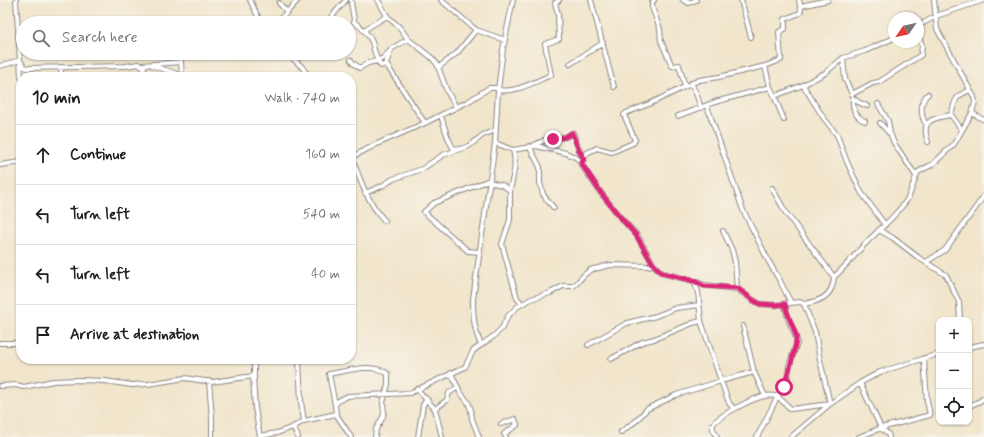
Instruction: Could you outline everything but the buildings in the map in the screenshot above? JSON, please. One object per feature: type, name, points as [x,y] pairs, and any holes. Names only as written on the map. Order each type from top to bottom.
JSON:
[{"type":"street","points":[[16,0],[17,16]]},
{"type":"street","points":[[250,0],[258,16]]},
{"type":"street","points":[[283,16],[298,0]]},
{"type":"street","points":[[332,16],[346,0]]},
{"type":"street","points":[[350,0],[351,9],[354,16]]},
{"type":"street","points":[[378,0],[386,16],[400,28],[408,39],[432,58],[439,67],[447,91],[456,107]]},
{"type":"street","points":[[441,0],[476,30],[505,40]]},
{"type":"street","points":[[356,153],[425,123],[469,101],[489,88],[504,91],[516,89],[551,75],[545,44],[559,39],[558,14],[555,3],[559,0]]},
{"type":"street","points":[[591,0],[614,87]]},
{"type":"street","points":[[654,0],[652,7],[660,29],[661,41],[672,66],[679,65],[685,86]]},
{"type":"street","points":[[684,0],[689,3],[696,0]]},
{"type":"street","points":[[741,0],[751,37]]},
{"type":"street","points":[[579,151],[587,152],[597,148],[612,152],[633,143],[635,140],[624,115],[685,86],[700,80],[765,66],[782,60],[779,32],[785,29],[785,20],[800,13],[801,6],[799,0]]},
{"type":"street","points":[[801,6],[828,0]]},
{"type":"street","points":[[495,142],[513,150],[531,146],[547,139],[565,137],[572,133],[582,161],[610,205],[636,235],[653,264],[662,273],[694,281],[704,286],[737,288],[760,304],[776,305],[800,302],[804,304],[815,302],[829,293],[833,286],[834,277],[885,225],[908,197],[918,172],[933,164],[954,144],[972,113],[975,102],[970,90],[937,29],[934,0]]},
{"type":"street","points":[[924,23],[936,16],[984,0]]},
{"type":"street","points":[[481,345],[476,334],[474,323],[473,300],[495,142],[498,89],[511,1]]},
{"type":"street","points":[[279,3],[287,12]]},
{"type":"street","points":[[364,30],[386,16]]},
{"type":"street","points":[[356,24],[364,30],[371,40],[377,61],[381,66],[386,64]]},
{"type":"street","points":[[439,67],[457,53],[476,30]]},
{"type":"street","points":[[351,60],[353,64],[360,68],[368,63],[383,58],[390,51],[390,49],[408,39]]},
{"type":"street","points":[[775,96],[803,85],[825,73],[843,58],[865,51],[888,41]]},
{"type":"street","points":[[570,64],[603,43]]},
{"type":"street","points":[[865,121],[856,115],[852,104],[853,96],[873,83],[879,82],[921,55],[922,48]]},
{"type":"street","points":[[386,64],[390,51]]},
{"type":"street","points":[[843,58],[845,80],[853,96],[858,102],[868,106]]},
{"type":"street","points":[[0,66],[20,60]]},
{"type":"street","points":[[20,60],[27,68],[126,66],[138,64],[172,72]]},
{"type":"street","points":[[20,60],[21,72]]},
{"type":"street","points":[[295,60],[305,72]]},
{"type":"street","points":[[151,66],[181,62],[182,72]]},
{"type":"street","points":[[386,64],[425,123]]},
{"type":"street","points":[[142,65],[144,68],[144,72]]},
{"type":"street","points":[[765,66],[770,87],[784,120]]},
{"type":"street","points":[[61,67],[61,72]]},
{"type":"street","points":[[692,83],[701,108]]},
{"type":"street","points":[[803,85],[828,124],[837,135],[847,162],[861,192],[885,225]]},
{"type":"street","points":[[678,116],[715,102],[770,87]]},
{"type":"street","points":[[951,115],[958,95],[970,90]]},
{"type":"street","points":[[928,94],[924,97],[921,111],[923,120],[926,124],[925,133],[928,142]]},
{"type":"street","points":[[878,104],[888,121],[890,133]]},
{"type":"street","points":[[707,106],[743,210],[768,262],[791,303]]},
{"type":"street","points":[[972,113],[984,120]]},
{"type":"street","points":[[441,115],[450,143],[453,148],[460,150]]},
{"type":"street","points":[[926,124],[930,120],[951,115]]},
{"type":"street","points":[[951,115],[962,130]]},
{"type":"street","points":[[880,123],[890,133],[916,176]]},
{"type":"street","points":[[366,193],[393,179],[422,169],[443,155],[469,146],[483,135],[496,130]]},
{"type":"street","points":[[531,146],[570,155],[582,161]]},
{"type":"street","points":[[531,146],[540,168],[540,183],[543,194],[554,208]]},
{"type":"street","points":[[513,150],[513,176],[510,190],[510,220],[503,245],[517,298],[522,304]]},
{"type":"street","points":[[582,161],[587,152]]},
{"type":"street","points":[[0,165],[16,163]]},
{"type":"street","points":[[356,169],[366,193],[378,214],[385,221]]},
{"type":"street","points":[[480,252],[468,252],[424,212],[434,203],[489,181],[502,185],[510,190]]},
{"type":"street","points":[[772,188],[786,213],[834,277]]},
{"type":"street","points":[[926,262],[945,250],[984,196]]},
{"type":"street","points":[[879,230],[946,275],[959,302],[960,317]]},
{"type":"street","points":[[723,231],[732,250],[735,262],[737,288]]},
{"type":"street","points":[[336,405],[338,401],[348,396],[410,393],[465,367],[473,352],[494,336],[502,328],[508,316],[522,304],[563,286],[573,286],[590,270],[610,265],[649,266],[653,264]]},
{"type":"street","points":[[694,281],[698,292],[701,322],[729,403],[734,409]]},
{"type":"street","points":[[757,437],[777,396],[784,387],[797,343],[785,304]]},
{"type":"street","points":[[804,304],[815,332],[830,404]]},
{"type":"street","points":[[588,346],[627,323],[656,316],[676,308],[700,305]]},
{"type":"street","points":[[611,359],[642,342],[654,339],[693,323],[701,322]]},
{"type":"street","points":[[743,326],[754,372],[764,396]]},
{"type":"street","points":[[0,343],[16,343]]},
{"type":"street","points":[[972,347],[984,345]]},
{"type":"street","points":[[791,437],[830,404],[860,383],[880,372],[936,355]]},
{"type":"street","points":[[859,437],[881,428],[930,415],[927,401],[924,358]]},
{"type":"street","points":[[254,364],[255,409]]},
{"type":"street","points":[[299,364],[301,402],[304,421]]},
{"type":"street","points":[[351,437],[336,414],[336,405],[329,374],[368,367],[383,370],[388,374],[388,384],[383,403],[383,417],[376,429],[375,437]]},
{"type":"street","points":[[621,432],[636,421],[647,409],[676,395],[754,372]]},
{"type":"street","points":[[451,373],[468,402],[472,419],[479,437]]},
{"type":"street","points":[[0,386],[16,385],[24,387],[52,381],[78,380],[105,381],[132,385],[185,378],[209,381],[253,376],[255,409],[260,436],[277,433],[304,421],[336,414]]},
{"type":"street","points":[[209,381],[212,437]]},
{"type":"street","points":[[860,383],[881,428],[888,434],[889,437]]},
{"type":"street","points":[[435,409],[447,400],[448,393],[458,387]]},
{"type":"street","points":[[418,389],[435,409],[442,437]]},
{"type":"street","points":[[717,437],[713,429],[713,424],[716,420],[734,409],[764,396],[777,396],[791,409],[830,404]]},
{"type":"street","points":[[972,405],[980,402],[984,398]]},
{"type":"street","points":[[418,437],[423,405],[427,399]]},
{"type":"street","points":[[501,424],[515,419],[517,425],[504,434],[506,437]]},
{"type":"street","points":[[293,427],[298,437]]},
{"type":"route","points":[[553,139],[565,137],[572,133],[584,159],[581,163],[601,193],[624,222],[630,226],[657,270],[662,273],[694,281],[704,286],[737,288],[760,304],[785,304],[797,343],[792,354],[788,376],[784,387]]}]
